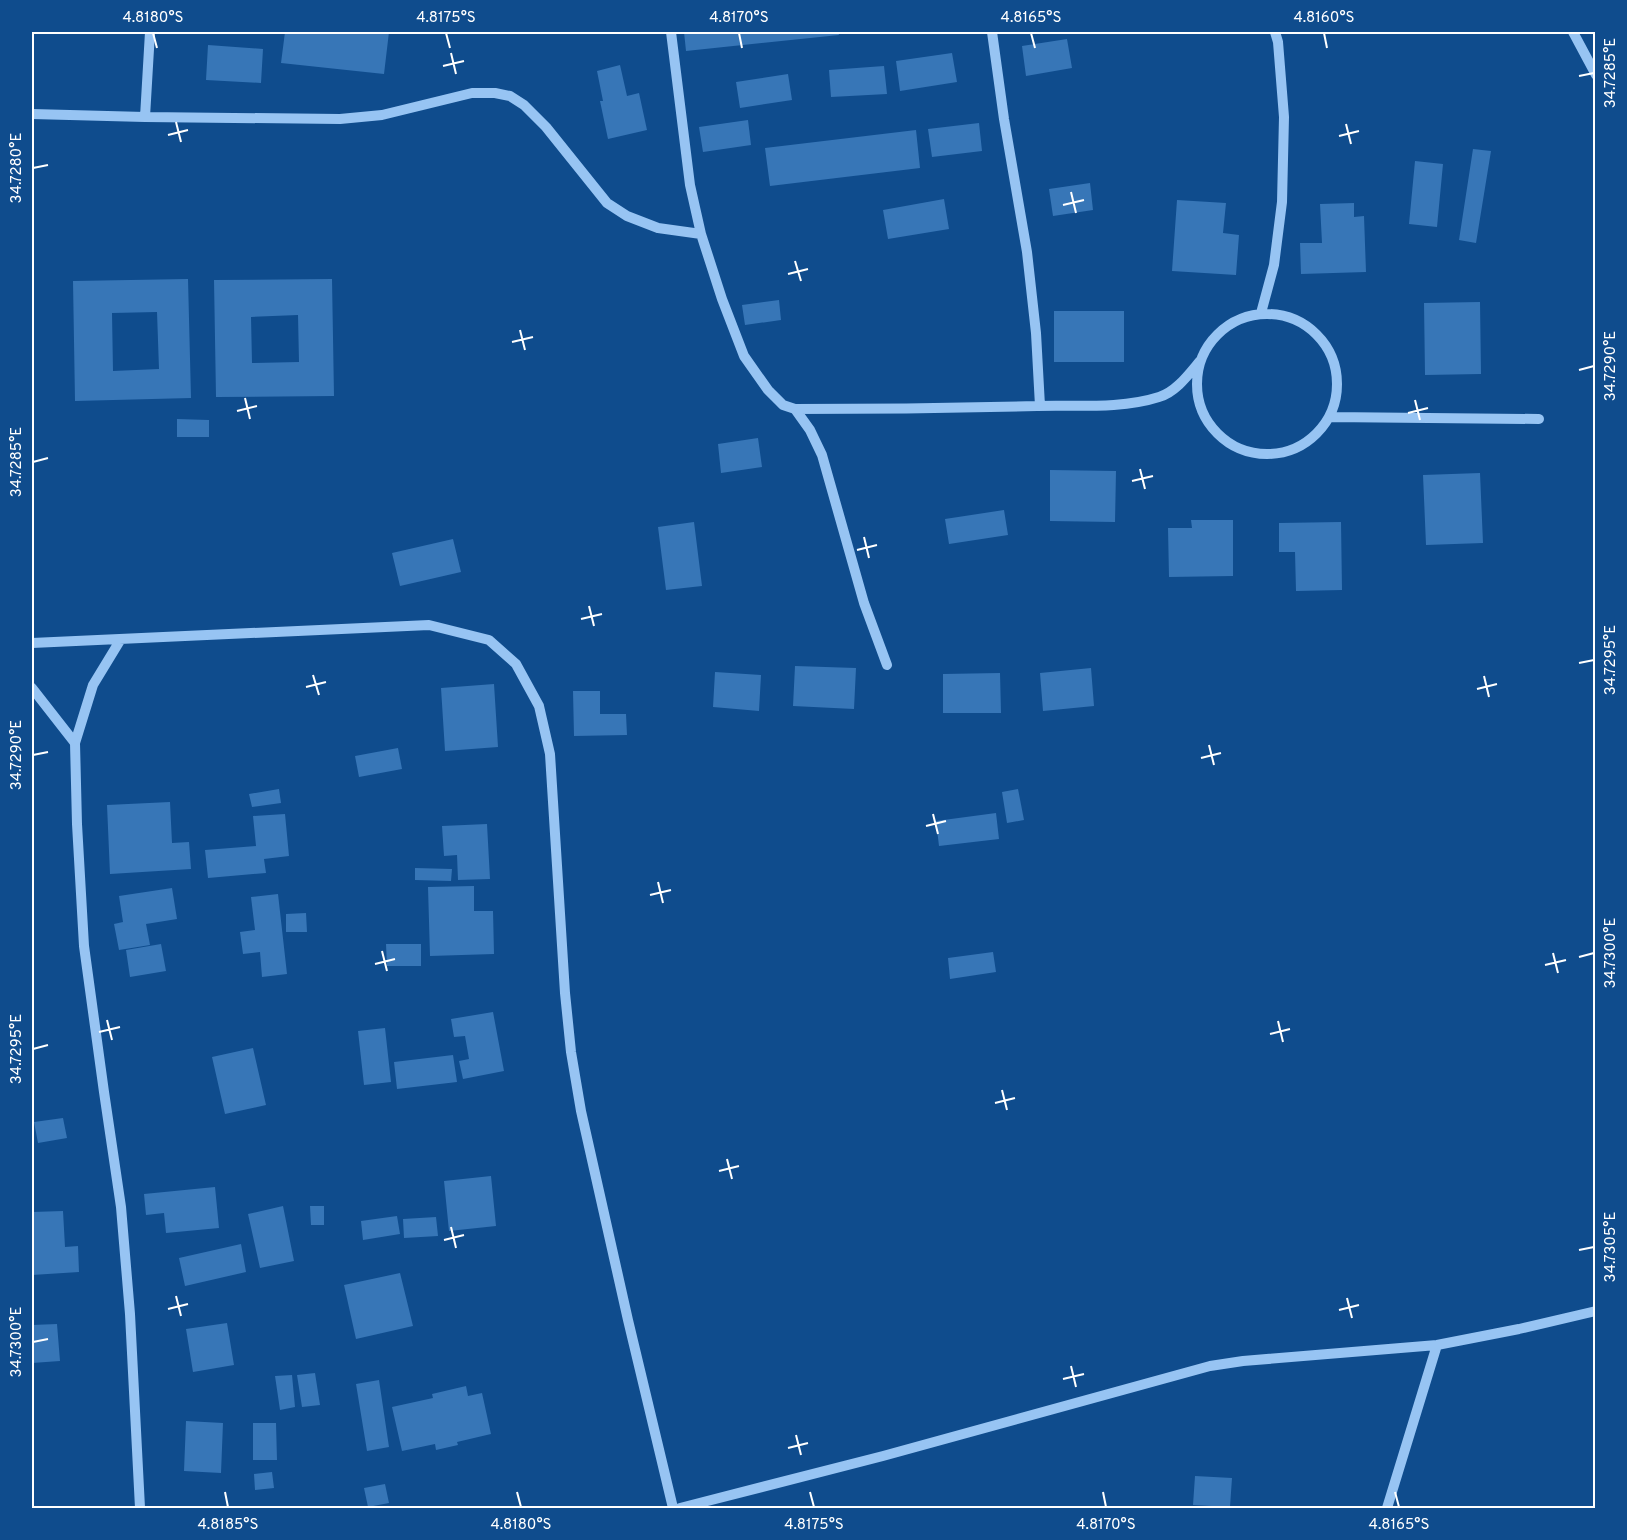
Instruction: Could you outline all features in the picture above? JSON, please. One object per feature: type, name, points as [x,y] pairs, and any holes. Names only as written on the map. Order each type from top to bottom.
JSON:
[{"type":"street","points":[[145,117],[150,32]]},
{"type":"street","points":[[671,32],[690,185],[701,234],[722,299],[744,356],[768,390],[783,405],[795,409],[907,409],[1133,403],[1162,396],[1180,383],[1200,360],[1210,342],[1224,328],[1242,318],[1261,313],[1282,315],[1301,322],[1322,340],[1335,363],[1337,390],[1330,417],[1313,437],[1291,451],[1265,455],[1239,449],[1217,434],[1203,413],[1196,387],[1200,360]]},
{"type":"street","points":[[992,32],[1004,119],[1027,252],[1036,333],[1040,406]]},
{"type":"street","points":[[1261,313],[1274,265],[1282,202],[1284,117],[1278,42],[1275,32]]},
{"type":"street","points":[[1573,32],[1596,75]]},
{"type":"street","points":[[32,114],[340,119],[382,115],[472,93],[495,93],[510,96],[524,105],[546,127],[607,202],[620,212],[658,228],[701,234]]},
{"type":"street","points":[[795,409],[810,430],[822,455],[864,603],[887,665]]},
{"type":"street","points":[[1330,417],[1539,419]]},
{"type":"street","points":[[32,643],[429,626],[489,640],[516,664],[539,706],[550,754],[565,993],[571,1052],[581,1111],[674,1509]]},
{"type":"street","points":[[121,639],[93,685],[75,742],[84,946],[121,1207],[140,1509]]},
{"type":"street","points":[[32,688],[75,742]]},
{"type":"street","points":[[680,1509],[1210,1366],[1243,1361],[1437,1345],[1596,1311]]},
{"type":"street","points":[[1387,1509],[1437,1345]]},
{"type":"building","points":[[285,32],[389,32],[384,74],[281,63]]},
{"type":"building","points":[[684,32],[838,32],[839,35],[686,51]]},
{"type":"building","points":[[1067,39],[1072,68],[1026,76],[1022,46]]},
{"type":"building","points":[[208,45],[263,49],[261,83],[206,80]]},
{"type":"building","points":[[952,53],[957,82],[900,91],[896,61]]},
{"type":"building","points":[[620,65],[627,96],[639,93],[647,130],[608,139],[600,101],[603,101],[597,71]]},
{"type":"building","points":[[884,66],[887,94],[831,97],[829,70]]},
{"type":"building","points":[[788,74],[792,100],[740,108],[736,82]]},
{"type":"building","points":[[748,120],[751,145],[703,152],[699,127]]},
{"type":"building","points":[[979,123],[982,151],[932,157],[928,129]]},
{"type":"building","points":[[916,130],[920,168],[770,186],[765,148]]},
{"type":"building","points":[[1473,149],[1491,151],[1476,243],[1459,240]]},
{"type":"building","points":[[1415,161],[1443,164],[1437,227],[1409,224]]},
{"type":"building","points":[[1090,183],[1093,210],[1053,216],[1049,189]]},
{"type":"building","points":[[944,199],[949,229],[888,239],[883,210]]},
{"type":"building","points":[[1177,200],[1226,203],[1223,233],[1239,235],[1236,275],[1172,271]]},
{"type":"building","points":[[1354,203],[1354,217],[1364,216],[1366,272],[1301,274],[1300,243],[1322,243],[1320,204]]},
{"type":"building","points":[[188,279],[191,398],[75,401],[73,281]],"holes":[[[157,312],[159,369],[113,371],[112,313]]]},
{"type":"building","points":[[332,279],[334,396],[216,397],[214,280]],"holes":[[[298,315],[299,362],[252,363],[251,317]]]},
{"type":"building","points":[[779,300],[781,320],[745,325],[742,305]]},
{"type":"building","points":[[1480,302],[1481,374],[1425,375],[1424,303]]},
{"type":"building","points":[[1054,311],[1124,311],[1124,362],[1054,362]]},
{"type":"building","points":[[177,419],[209,420],[209,437],[177,437]]},
{"type":"building","points":[[758,438],[762,467],[721,473],[718,444]]},
{"type":"building","points":[[1050,470],[1116,471],[1115,522],[1050,521]]},
{"type":"building","points":[[1480,473],[1483,543],[1426,545],[1423,475]]},
{"type":"building","points":[[1004,510],[1008,535],[949,544],[945,519]]},
{"type":"building","points":[[1191,520],[1233,520],[1233,576],[1169,577],[1168,528],[1192,528]]},
{"type":"building","points":[[694,522],[702,586],[666,590],[658,527]]},
{"type":"building","points":[[1341,522],[1342,590],[1296,591],[1295,552],[1279,552],[1279,523]]},
{"type":"building","points":[[453,539],[461,572],[400,586],[392,553]]},
{"type":"building","points":[[795,666],[856,668],[854,709],[793,706]]},
{"type":"building","points":[[1091,668],[1094,706],[1043,711],[1040,673]]},
{"type":"building","points":[[715,672],[761,675],[759,711],[713,707]]},
{"type":"building","points":[[1000,673],[1001,713],[943,713],[943,674]]},
{"type":"building","points":[[494,684],[498,747],[445,751],[441,688]]},
{"type":"building","points":[[573,691],[600,691],[600,714],[626,714],[627,735],[574,736]]},
{"type":"building","points":[[398,748],[402,769],[359,777],[355,756]]},
{"type":"building","points":[[279,789],[281,803],[252,807],[249,794]]},
{"type":"building","points":[[1018,789],[1024,820],[1007,823],[1002,792]]},
{"type":"building","points":[[170,802],[172,843],[189,842],[191,869],[110,874],[107,805]]},
{"type":"building","points":[[996,813],[999,839],[939,846],[936,821]]},
{"type":"building","points":[[285,814],[289,856],[264,859],[266,873],[208,878],[205,850],[256,846],[253,816]]},
{"type":"building","points":[[487,824],[490,879],[458,880],[457,855],[444,856],[442,826]]},
{"type":"building","points":[[415,868],[452,869],[451,881],[415,880]]},
{"type":"building","points":[[474,886],[474,911],[493,911],[494,954],[430,956],[428,887]]},
{"type":"building","points":[[172,888],[177,919],[146,924],[150,945],[119,950],[114,924],[123,922],[119,896]]},
{"type":"building","points":[[278,894],[287,974],[262,977],[260,952],[243,954],[240,932],[255,930],[251,897]]},
{"type":"building","points":[[306,913],[307,932],[286,932],[286,914]]},
{"type":"building","points":[[161,944],[166,971],[130,977],[126,950]]},
{"type":"building","points":[[386,944],[421,944],[421,966],[387,966]]},
{"type":"building","points":[[993,952],[996,972],[950,979],[948,958]]},
{"type":"building","points":[[493,1012],[504,1071],[463,1079],[459,1061],[469,1059],[465,1036],[454,1037],[451,1019]]},
{"type":"building","points":[[385,1028],[391,1082],[364,1085],[358,1031]]},
{"type":"building","points":[[253,1048],[266,1105],[225,1114],[212,1057]]},
{"type":"building","points":[[453,1055],[457,1082],[397,1089],[394,1062]]},
{"type":"building","points":[[63,1118],[67,1138],[38,1143],[34,1122]]},
{"type":"building","points":[[491,1176],[496,1226],[449,1231],[444,1181]]},
{"type":"building","points":[[215,1187],[219,1228],[166,1233],[164,1213],[146,1215],[144,1194]]},
{"type":"building","points":[[283,1206],[294,1261],[260,1268],[248,1214]]},
{"type":"building","points":[[310,1206],[324,1206],[324,1225],[311,1225]]},
{"type":"building","points":[[63,1211],[65,1247],[78,1246],[79,1272],[32,1275],[32,1212]]},
{"type":"building","points":[[397,1216],[400,1234],[363,1240],[361,1221]]},
{"type":"building","points":[[436,1217],[438,1236],[404,1238],[403,1219]]},
{"type":"building","points":[[241,1244],[246,1272],[185,1286],[179,1258]]},
{"type":"building","points":[[400,1273],[413,1326],[356,1339],[344,1285]]},
{"type":"building","points":[[227,1323],[234,1365],[193,1372],[186,1329]]},
{"type":"building","points":[[57,1324],[60,1361],[32,1363],[32,1325]]},
{"type":"building","points":[[315,1373],[320,1405],[302,1407],[297,1375]]},
{"type":"building","points":[[292,1375],[295,1407],[280,1410],[275,1376]]},
{"type":"building","points":[[379,1380],[389,1447],[367,1451],[356,1384]]},
{"type":"building","points":[[466,1386],[468,1396],[482,1393],[491,1434],[457,1442],[458,1445],[436,1450],[435,1444],[402,1451],[392,1407],[433,1398],[432,1394]]},
{"type":"building","points":[[186,1421],[223,1423],[221,1473],[184,1471]]},
{"type":"building","points":[[253,1423],[276,1423],[277,1460],[253,1460]]},
{"type":"building","points":[[272,1472],[274,1488],[255,1490],[254,1474]]},
{"type":"building","points":[[1195,1476],[1232,1478],[1230,1507],[1193,1505]]},
{"type":"building","points":[[385,1484],[389,1503],[368,1507],[364,1488]]}]
